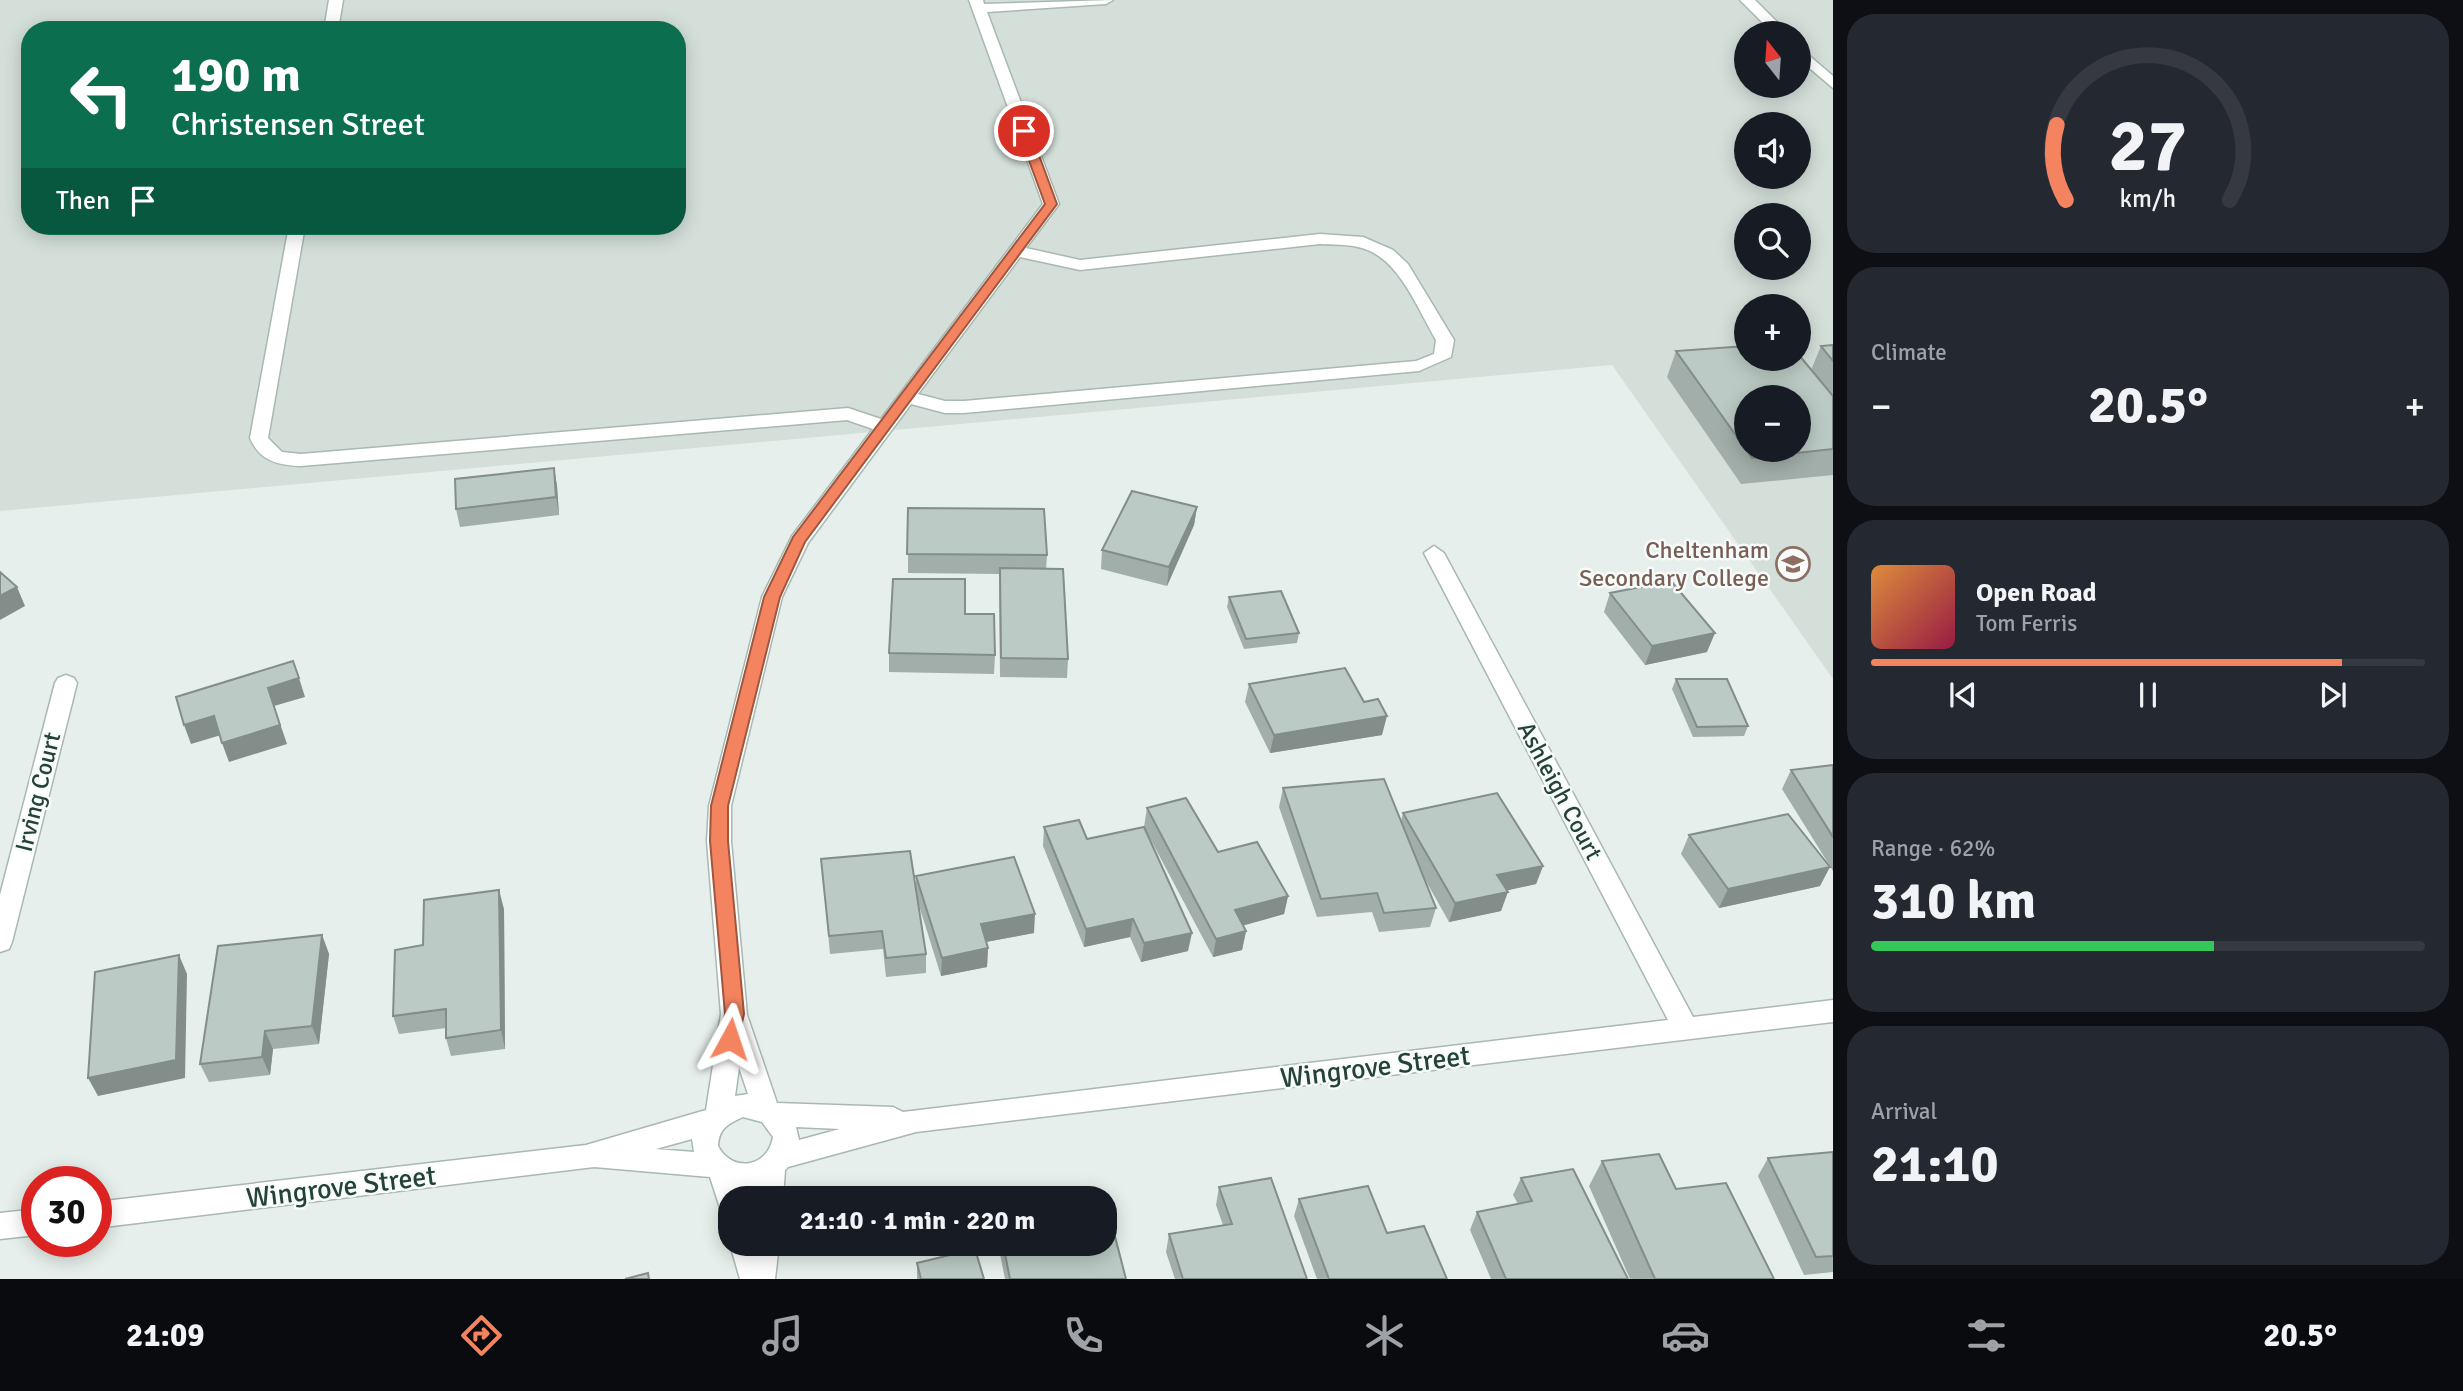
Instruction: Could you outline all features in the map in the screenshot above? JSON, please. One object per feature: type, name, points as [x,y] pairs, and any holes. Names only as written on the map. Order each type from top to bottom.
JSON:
[{"type":"street","points":[[333,21],[337,0]]},
{"type":"street","points":[[771,1186],[785,1135],[770,1112],[734,1014],[719,841],[720,806],[731,753],[772,597],[786,565],[820,510],[887,427],[1051,204],[977,4],[1105,0]]},
{"type":"street","points":[[1747,0],[1769,21]]},
{"type":"street","points":[[1811,63],[1833,84]]},
{"type":"street","points":[[295,235],[259,438],[269,455],[301,460],[848,414],[887,427]]},
{"type":"street","points":[[908,397],[945,407],[964,407],[1419,366],[1442,357],[1446,349],[1445,340],[1402,268],[1387,254],[1363,242],[1332,239],[1274,243],[1080,265],[1017,251]]},
{"type":"street","name":"Ashleigh Court","points":[[1434,553],[1686,1029]]},
{"type":"street","name":"Irving Court","points":[[0,942],[66,683]]},
{"type":"street","name":"Wingrove Street","points":[[776,1161],[916,1120],[1833,1011]]},
{"type":"street","points":[[724,1186],[704,1144],[715,1118],[734,1014]]},
{"type":"street","points":[[715,1118],[742,1105],[770,1112]]},
{"type":"street","name":"Wingrove Street","points":[[770,1112],[916,1120]]},
{"type":"street","name":"Wingrove Street","points":[[112,1213],[586,1157],[715,1118]]},
{"type":"street","name":"Wingrove Street","points":[[586,1157],[717,1169]]},
{"type":"street","points":[[717,1169],[748,1177],[776,1161]]},
{"type":"street","points":[[0,1226],[21,1224]]},
{"type":"street","points":[[747,1256],[754,1279]]},
{"type":"street","points":[[761,1279],[764,1256]]},
{"type":"shaded area","points":[[0,0],[1833,0],[1833,679],[1612,365],[0,511]]},
{"type":"building","points":[[1833,345],[1833,361],[1821,346]]},
{"type":"building","points":[[1734,347],[1734,371],[1811,369],[1833,396],[1833,449],[1811,451],[1811,385],[1734,385],[1734,433],[1676,351]]},
{"type":"building","points":[[554,468],[556,497],[456,509],[455,479]]},
{"type":"building","points":[[1132,491],[1197,507],[1169,567],[1102,550]]},
{"type":"building","points":[[908,508],[1044,509],[1047,555],[907,554]]},
{"type":"building","points":[[1000,568],[1063,569],[1068,659],[1001,658]]},
{"type":"building","points":[[0,572],[17,587],[0,596]]},
{"type":"building","points":[[893,579],[965,579],[965,614],[994,614],[995,655],[889,653]]},
{"type":"building","points":[[1671,581],[1715,633],[1652,646],[1610,593]]},
{"type":"building","points":[[1281,591],[1299,633],[1246,639],[1229,597]]},
{"type":"building","points":[[293,661],[299,678],[268,688],[280,725],[222,743],[214,716],[184,725],[176,697]]},
{"type":"building","points":[[1345,668],[1364,702],[1378,699],[1387,716],[1274,735],[1249,684]]},
{"type":"building","points":[[1676,679],[1727,679],[1748,726],[1697,727]]},
{"type":"building","points":[[1833,765],[1833,837],[1791,770]]},
{"type":"building","points":[[1384,779],[1436,908],[1384,913],[1377,893],[1321,899],[1283,788]]},
{"type":"building","points":[[1497,793],[1543,866],[1497,875],[1508,892],[1455,903],[1403,813]]},
{"type":"building","points":[[1186,798],[1218,852],[1257,842],[1288,896],[1235,910],[1246,931],[1216,939],[1147,808]]},
{"type":"building","points":[[1788,814],[1830,867],[1728,889],[1689,835]]},
{"type":"building","points":[[1079,820],[1087,839],[1144,827],[1192,933],[1144,943],[1133,919],[1086,929],[1044,827]]},
{"type":"building","points":[[910,851],[926,954],[886,958],[882,931],[829,936],[821,859]]},
{"type":"building","points":[[1014,857],[1035,914],[981,924],[988,948],[942,958],[916,876]]},
{"type":"building","points":[[499,890],[501,1030],[446,1038],[446,1009],[393,1016],[395,950],[423,945],[424,900]]},
{"type":"building","points":[[322,935],[312,1026],[265,1031],[262,1057],[200,1064],[218,946]]},
{"type":"building","points":[[179,955],[176,1060],[88,1078],[95,972]]},
{"type":"building","points":[[1833,1152],[1833,1256],[1816,1257],[1768,1158]]},
{"type":"building","points":[[1659,1154],[1676,1189],[1726,1183],[1774,1279],[1655,1279],[1602,1161]]},
{"type":"building","points":[[1573,1169],[1628,1279],[1506,1279],[1477,1212],[1532,1201],[1521,1178]]},
{"type":"building","points":[[1271,1178],[1307,1279],[1183,1279],[1169,1234],[1232,1224],[1219,1187]]},
{"type":"building","points":[[1368,1186],[1387,1233],[1424,1226],[1447,1279],[1329,1279],[1299,1199]]},
{"type":"building","points":[[1117,1244],[1126,1279],[1010,1279],[1005,1256],[1117,1256]]},
{"type":"building","points":[[946,1256],[977,1256],[984,1279],[921,1279],[917,1263]]},
{"type":"building","points":[[648,1273],[649,1279],[625,1279]]},
{"type":"place","name":"Cheltenham Secondary College","points":[[1793,564]]},
{"type":"route","points":[[730,1039],[734,1014],[719,841],[720,806],[727,766],[772,597],[799,541],[820,510],[887,427],[1051,204],[1024,131]]}]
